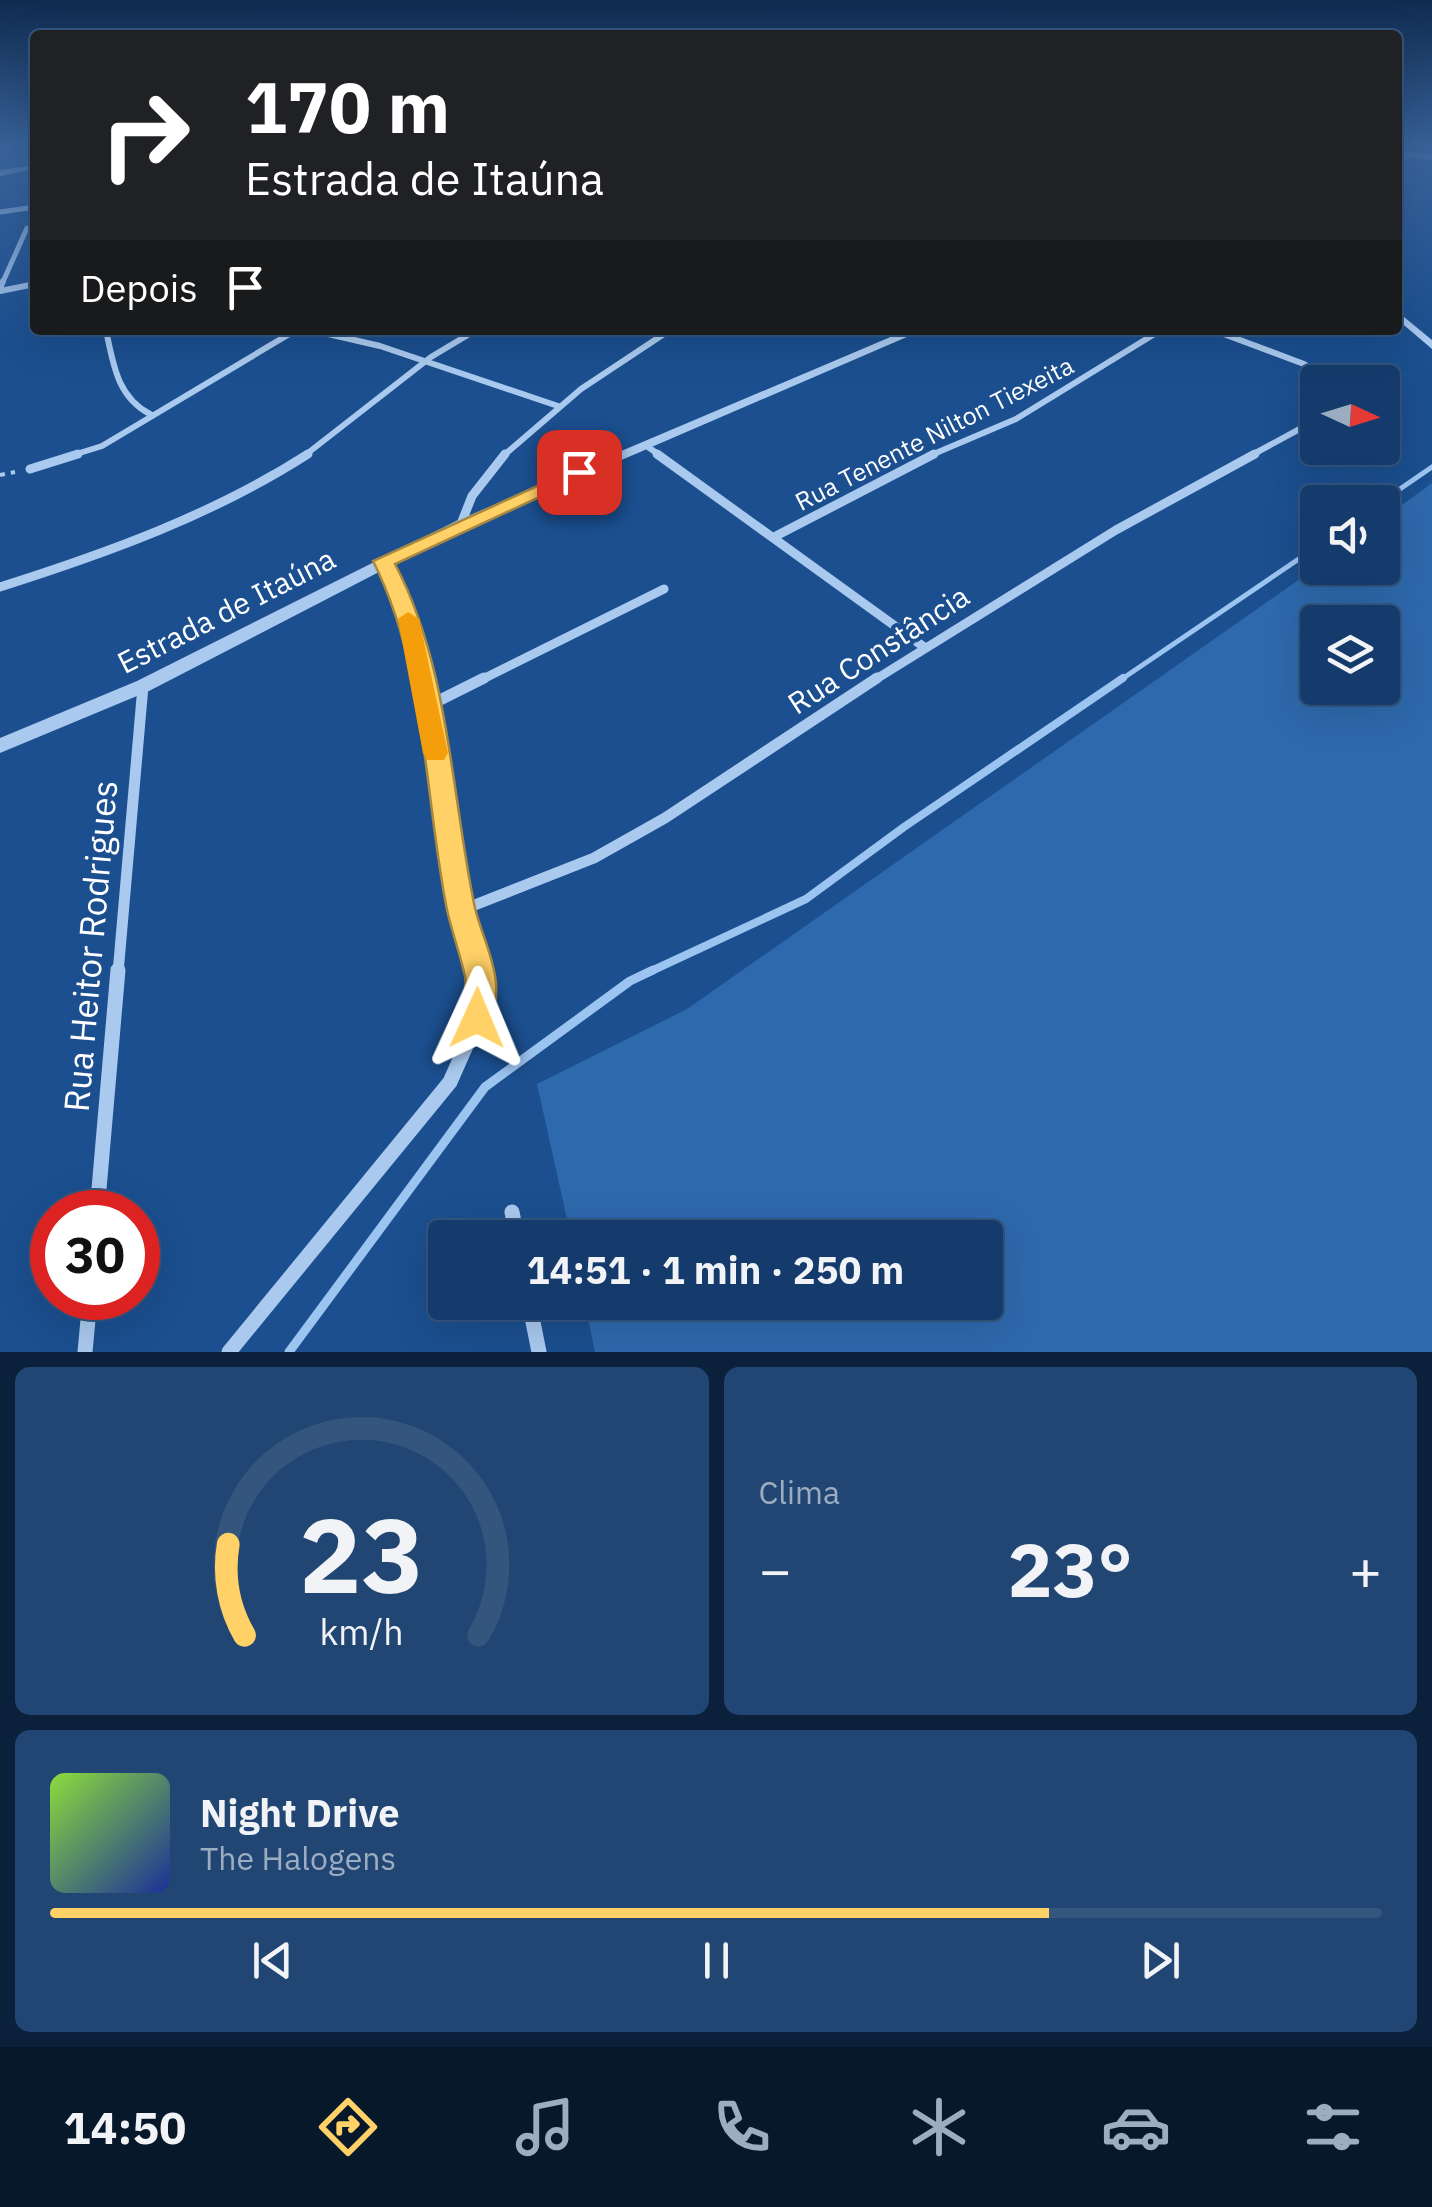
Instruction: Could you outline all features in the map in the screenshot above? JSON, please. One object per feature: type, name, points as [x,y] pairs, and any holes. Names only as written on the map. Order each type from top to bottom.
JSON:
[{"type":"street","points":[[0,289],[27,228]]},
{"type":"street","points":[[0,289],[30,285]]},
{"type":"street","points":[[1402,318],[1432,346]]},
{"type":"street","points":[[107,335],[125,397],[150,414]]},
{"type":"street","points":[[30,470],[102,446],[287,335]]},
{"type":"street","points":[[333,335],[380,346],[558,406]]},
{"type":"street","points":[[0,587],[69,565],[251,488],[310,452],[421,360],[467,335]]},
{"type":"street","points":[[461,524],[483,478],[558,406],[663,335]]},
{"type":"street","name":"Estrada de Itaúna","points":[[0,746],[142,686],[461,524],[905,335]]},
{"type":"street","name":"Rua Tenente Nilton Tiexeita","points":[[774,537],[940,450],[1016,419],[1153,335]]},
{"type":"street","points":[[1226,335],[1306,365]]},
{"type":"street","name":"Rua Constância","points":[[462,910],[594,858],[665,818],[924,647],[1116,530],[1300,429]]},
{"type":"street","points":[[644,445],[924,647]]},
{"type":"street","points":[[230,1352],[450,1082],[471,1041],[481,982],[462,910],[428,706],[403,599],[384,561]]},
{"type":"street","points":[[428,706],[664,589]]},
{"type":"street","name":"Rua Heitor Rodrigues","points":[[99,1190],[142,686]]},
{"type":"street","points":[[512,1212],[514,1220]]},
{"type":"street","points":[[85,1352],[88,1320]]},
{"type":"street","points":[[532,1320],[538,1352]]},
{"type":"shaded area","points":[[1432,483],[1432,1352],[595,1352],[588,1320],[1003,1320],[1003,1220],[567,1220],[537,1084],[687,1009],[1300,579],[1300,585],[1400,585],[1400,507]]},
{"type":"waterway","points":[[1400,489],[1432,467]]},
{"type":"waterway","points":[[1119,681],[1300,558]]},
{"type":"waterway","points":[[647,973],[806,899],[904,827],[1123,678]]},
{"type":"waterway","points":[[289,1352],[485,1087],[630,981],[653,970]]},
{"type":"slow traffic","points":[[408,619],[436,753]]},
{"type":"route","points":[[477,1018],[481,982],[462,910],[416,646],[403,599],[384,561],[579,472]]}]
